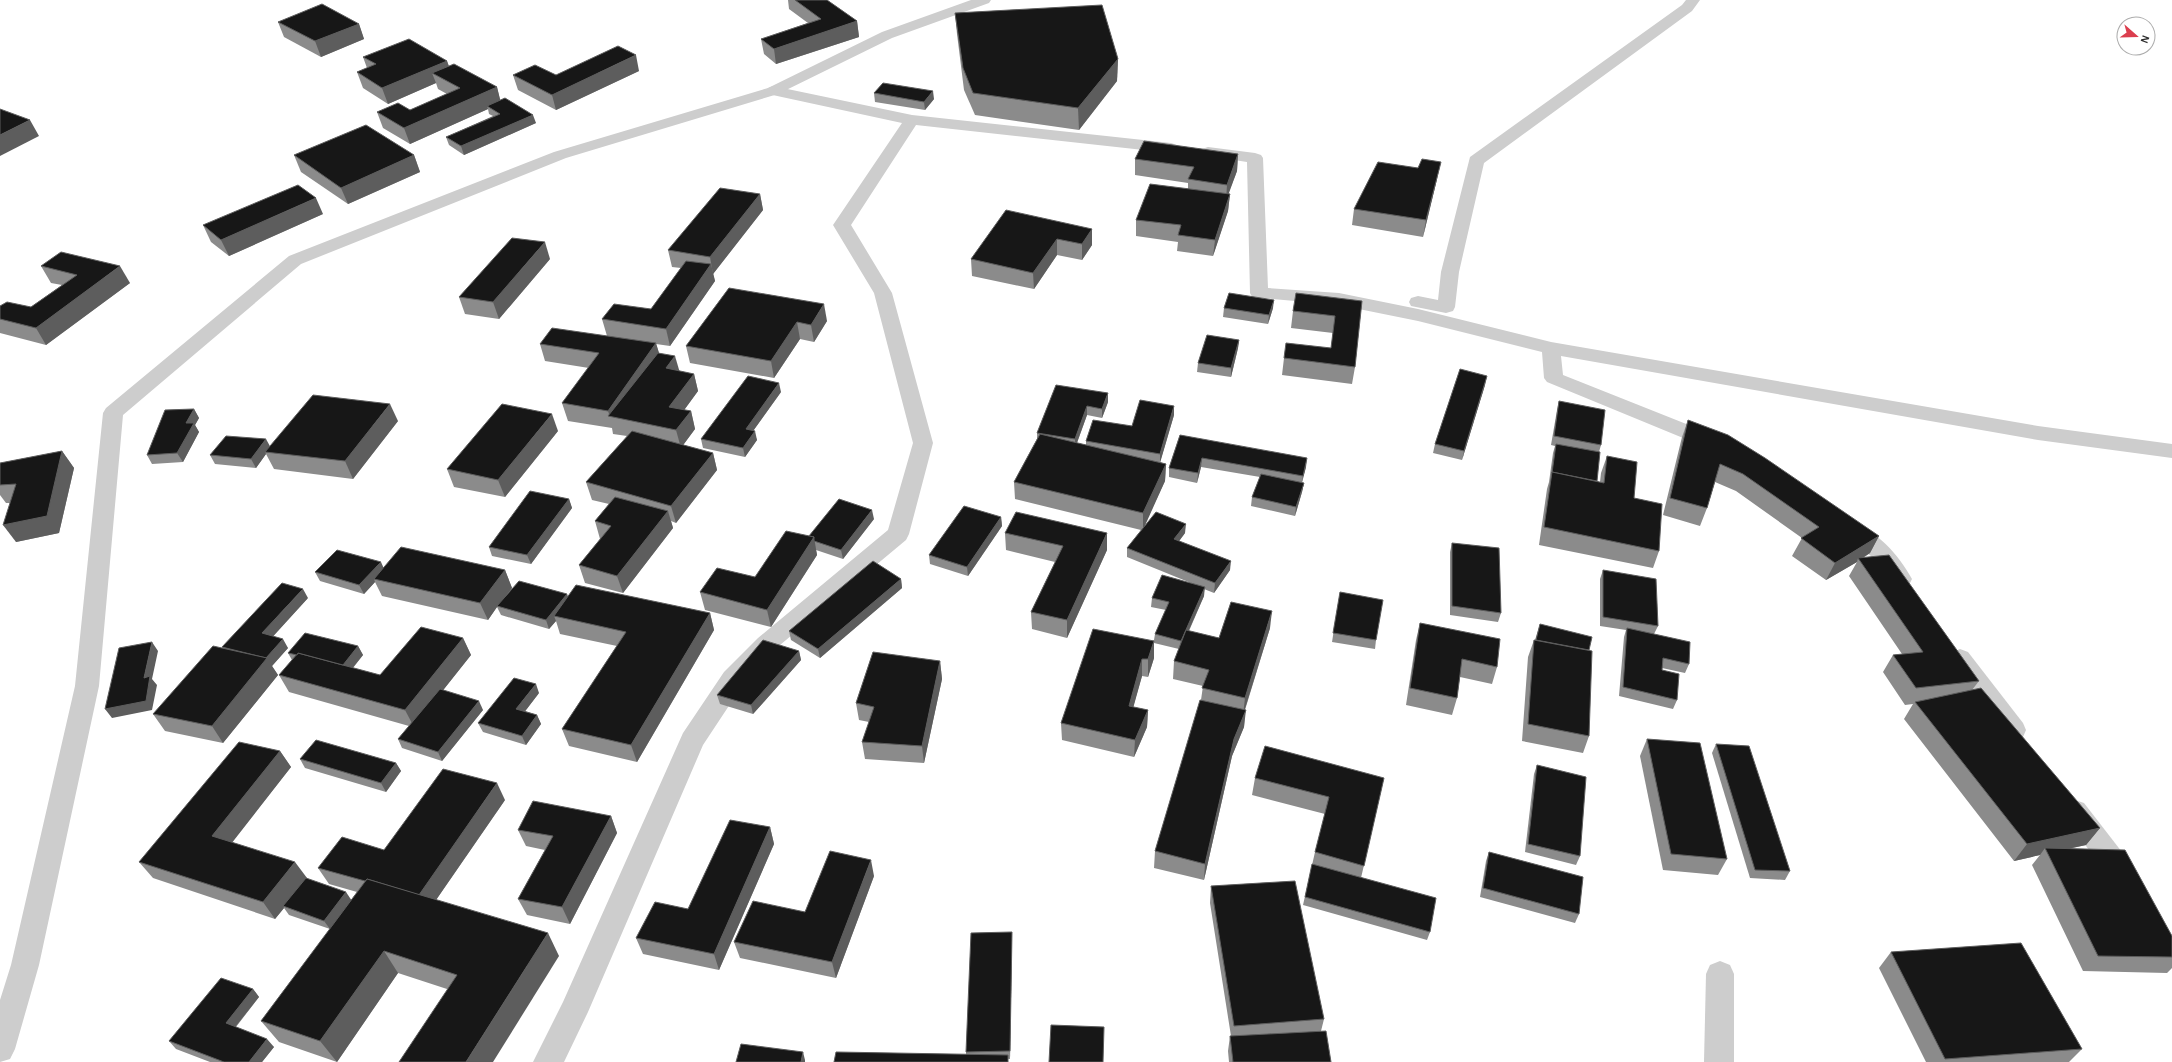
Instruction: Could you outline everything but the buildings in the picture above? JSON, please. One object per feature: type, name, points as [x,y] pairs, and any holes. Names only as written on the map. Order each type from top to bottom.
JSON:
[{"type":"street","points":[[0,1049],[25,965],[87,686],[113,413],[295,260],[560,155],[773,91],[887,35],[984,0]]},
{"type":"street","points":[[1338,299],[1365,292],[1446,306],[1450,272],[1476,160],[1687,8],[1693,0]]},
{"type":"street","points":[[773,91],[912,120],[1255,158],[1259,293],[1338,299],[1418,315],[1551,348],[2030,431],[2172,452]]},
{"type":"street","points":[[548,1062],[573,1012],[692,740],[733,679],[766,644],[898,534],[923,443],[883,293],[842,225],[912,120]]},
{"type":"street","points":[[1551,348],[1554,378],[1731,450]]},
{"type":"street","points":[[1828,515],[1880,550],[1913,595]]},
{"type":"street","points":[[1947,640],[2028,748]]},
{"type":"street","points":[[2062,793],[2134,889]]},
{"type":"street","points":[[1719,1062],[1720,974]]}]
